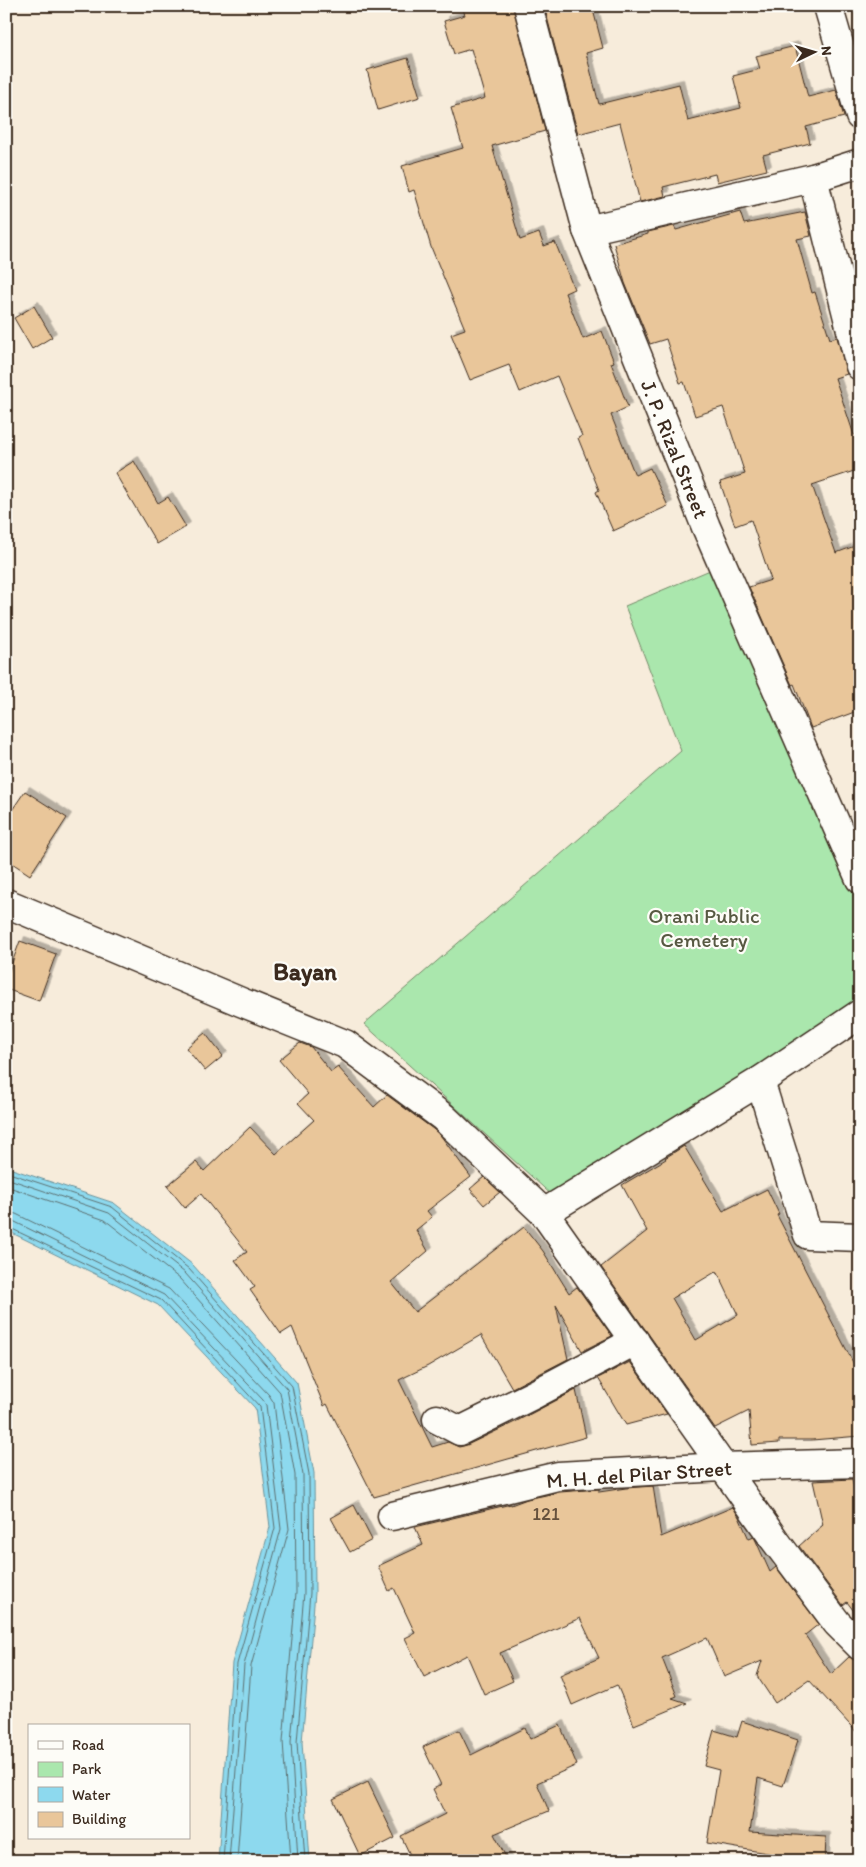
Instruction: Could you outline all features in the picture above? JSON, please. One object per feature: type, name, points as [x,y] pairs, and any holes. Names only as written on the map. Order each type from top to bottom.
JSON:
[{"type":"street","name":"J. P. Rizal Street","points":[[528,6],[587,230],[706,527],[860,879]]},
{"type":"street","points":[[828,6],[860,116]]},
{"type":"street","points":[[587,230],[813,178],[860,163]]},
{"type":"street","points":[[813,178],[860,366]]},
{"type":"street","points":[[6,903],[345,1044],[443,1117],[544,1213],[722,1467],[837,1623],[860,1646]]},
{"type":"street","points":[[544,1213],[760,1081],[860,1014]]},
{"type":"street","points":[[760,1081],[808,1235],[860,1237]]},
{"type":"street","points":[[437,1419],[460,1431],[536,1394],[635,1341]]},
{"type":"street","name":"M. H. del Pilar Street","points":[[392,1516],[558,1476],[722,1467],[860,1463]]},
{"type":"green space","name":"Orani Public Cemetery","points":[[710,570],[860,903],[860,1004],[555,1198],[364,1024],[681,751],[625,606]]},
{"type":"water","points":[[6,1167],[114,1203],[193,1265],[297,1383],[314,1473],[315,1593],[302,1742],[310,1861],[218,1861],[232,1663],[270,1527],[255,1408],[158,1305],[6,1230]]},
{"type":"building","points":[[462,6],[513,6],[545,131],[492,146],[520,240],[539,233],[544,246],[555,242],[574,289],[565,293],[583,339],[602,331],[614,362],[611,363],[628,407],[611,415],[635,475],[650,468],[668,506],[613,531],[596,492],[599,490],[578,438],[582,436],[557,376],[520,392],[509,365],[470,380],[451,334],[465,329],[431,247],[414,190],[409,192],[402,166],[463,148],[451,108],[485,98],[471,49],[454,54],[444,21],[465,15]]},
{"type":"building","points":[[544,6],[592,6],[603,48],[586,53],[599,104],[679,84],[688,121],[741,108],[733,76],[760,69],[756,56],[795,46],[808,97],[836,90],[844,117],[806,127],[810,143],[763,155],[767,170],[717,182],[715,174],[663,187],[665,196],[640,202],[620,123],[578,134]]},
{"type":"building","points":[[408,58],[420,97],[378,110],[367,70]]},
{"type":"building","points":[[740,212],[744,224],[805,212],[811,236],[797,239],[812,293],[815,292],[830,339],[837,337],[847,374],[835,378],[854,435],[860,433],[860,469],[812,485],[836,553],[860,544],[860,710],[811,728],[794,684],[792,685],[749,587],[771,580],[751,520],[735,526],[720,482],[745,474],[723,407],[695,416],[684,382],[680,383],[666,339],[650,344],[625,283],[614,244],[648,234],[648,232],[674,226],[676,230]]},
{"type":"building","points":[[34,306],[52,337],[32,349],[14,318]]},
{"type":"building","points":[[134,461],[158,503],[168,497],[186,527],[157,544],[115,473]]},
{"type":"building","points":[[25,791],[67,818],[30,875],[6,859],[6,819]]},
{"type":"building","points":[[20,941],[56,954],[39,1001],[6,989],[6,979]]},
{"type":"building","points":[[205,1033],[223,1056],[205,1071],[186,1048]]},
{"type":"building","points":[[300,1043],[311,1047],[331,1072],[338,1067],[374,1107],[387,1095],[433,1129],[441,1136],[471,1177],[427,1211],[432,1217],[416,1230],[428,1251],[391,1282],[415,1312],[524,1227],[543,1251],[569,1293],[577,1287],[612,1336],[582,1351],[556,1305],[568,1359],[512,1388],[481,1335],[428,1366],[399,1380],[432,1447],[448,1442],[459,1447],[467,1445],[576,1390],[586,1437],[374,1497],[327,1404],[324,1406],[292,1327],[281,1334],[250,1290],[255,1287],[235,1260],[247,1252],[201,1194],[185,1208],[167,1186],[196,1162],[204,1171],[250,1127],[276,1154],[314,1120],[298,1103],[308,1094],[279,1060]]},
{"type":"building","points":[[684,1146],[723,1211],[767,1189],[779,1214],[777,1215],[860,1376],[860,1436],[812,1440],[779,1440],[779,1443],[752,1445],[749,1411],[715,1428],[601,1267],[647,1231],[622,1185]],"holes":[[[717,1271],[738,1315],[696,1340],[672,1298]]]},
{"type":"building","points":[[484,1177],[500,1192],[484,1205],[470,1189]]},
{"type":"building","points":[[630,1362],[667,1414],[626,1425],[598,1378]]},
{"type":"building","points":[[852,1479],[860,1516],[860,1619],[847,1602],[843,1605],[799,1546],[823,1525],[813,1481]]},
{"type":"building","points":[[653,1486],[661,1537],[733,1507],[749,1539],[754,1537],[770,1572],[776,1567],[819,1624],[805,1635],[831,1674],[849,1657],[860,1661],[860,1736],[809,1680],[775,1703],[757,1676],[762,1661],[724,1677],[707,1638],[662,1658],[677,1696],[672,1698],[687,1703],[634,1725],[617,1685],[572,1705],[560,1675],[599,1658],[580,1618],[500,1653],[513,1681],[484,1694],[467,1655],[424,1677],[405,1638],[415,1633],[394,1588],[389,1591],[378,1566],[423,1545],[415,1527],[560,1492],[599,1489],[599,1492]]},
{"type":"building","points":[[354,1505],[372,1540],[350,1552],[331,1518]]},
{"type":"building","points":[[742,1721],[798,1740],[783,1786],[758,1778],[750,1832],[826,1837],[825,1861],[784,1861],[785,1856],[707,1843],[719,1770],[704,1766],[714,1730],[737,1737]]},
{"type":"building","points":[[560,1725],[577,1765],[537,1783],[549,1811],[494,1834],[508,1861],[413,1861],[401,1836],[445,1814],[433,1789],[441,1785],[423,1747],[459,1730],[471,1755],[525,1728],[530,1739]]},
{"type":"building","points":[[368,1782],[395,1838],[360,1856],[333,1799]]},
{"type":"district","name":"Bayan","points":[[305,971]]}]
